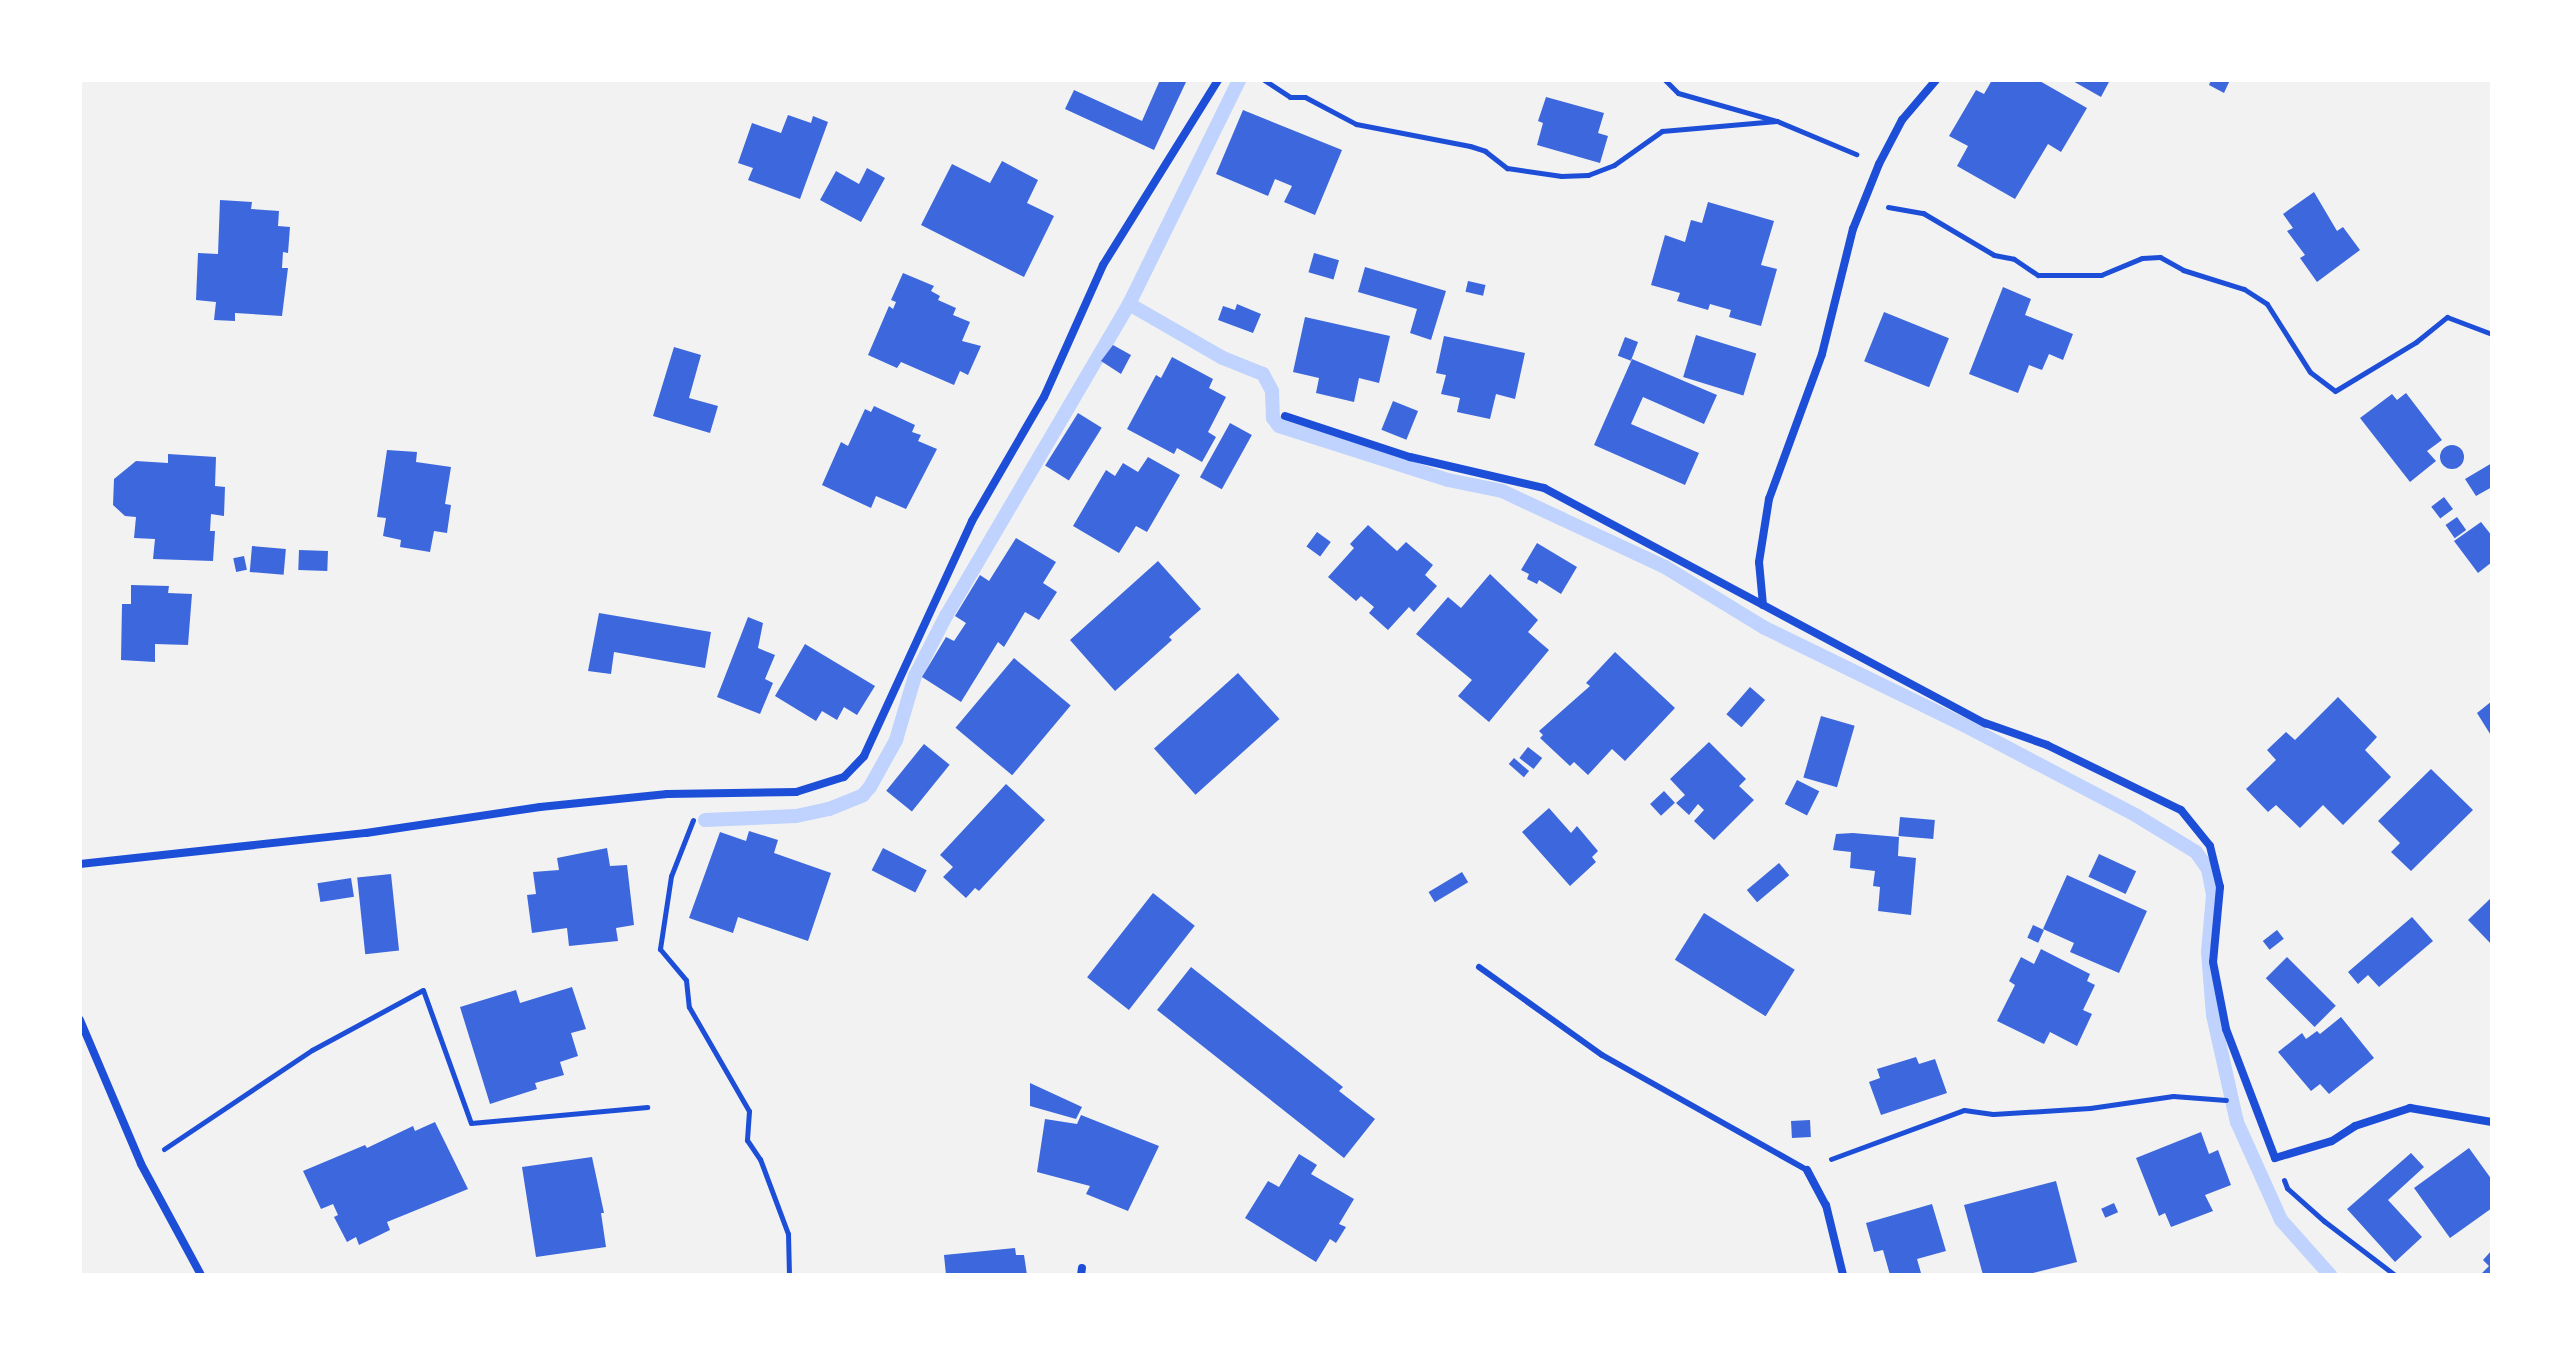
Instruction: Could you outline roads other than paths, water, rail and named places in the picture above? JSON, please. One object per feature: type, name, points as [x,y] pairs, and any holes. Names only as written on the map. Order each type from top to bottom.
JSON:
[{"type":"street","points":[[80,864],[366,833],[540,807],[695,795],[796,792],[844,777],[864,756],[972,521],[1044,397],[1103,265],[1218,80]]},
{"type":"street","points":[[1763,605],[1759,562],[1769,499],[1822,354],[1853,229],[1879,164],[1902,120],[1936,80]]},
{"type":"street","points":[[1285,416],[1410,457],[1544,488],[1985,723],[2047,745],[2181,810],[2210,846],[2220,887],[2213,962],[2226,1029],[2275,1158],[2332,1141],[2355,1126],[2410,1108],[2492,1122]]},
{"type":"street","points":[[80,1020],[141,1164],[201,1275]]},
{"type":"street","points":[[1807,1170],[1826,1205],[1843,1275]]},
{"type":"lane","points":[[1479,967],[1602,1055],[1807,1170]]},
{"type":"waterway","points":[[705,820],[796,816],[829,809],[863,795],[870,787],[896,740],[915,676],[946,616],[1129,304],[1239,80]]},
{"type":"waterway","points":[[1129,304],[1223,358],[1263,374],[1272,391],[1273,418],[1279,426],[1448,480],[1502,491],[1665,567],[1765,628],[1964,725],[2137,816],[2196,852],[2208,869],[2213,895],[2208,952],[2213,1015],[2237,1122],[2281,1220],[2330,1275]]}]
